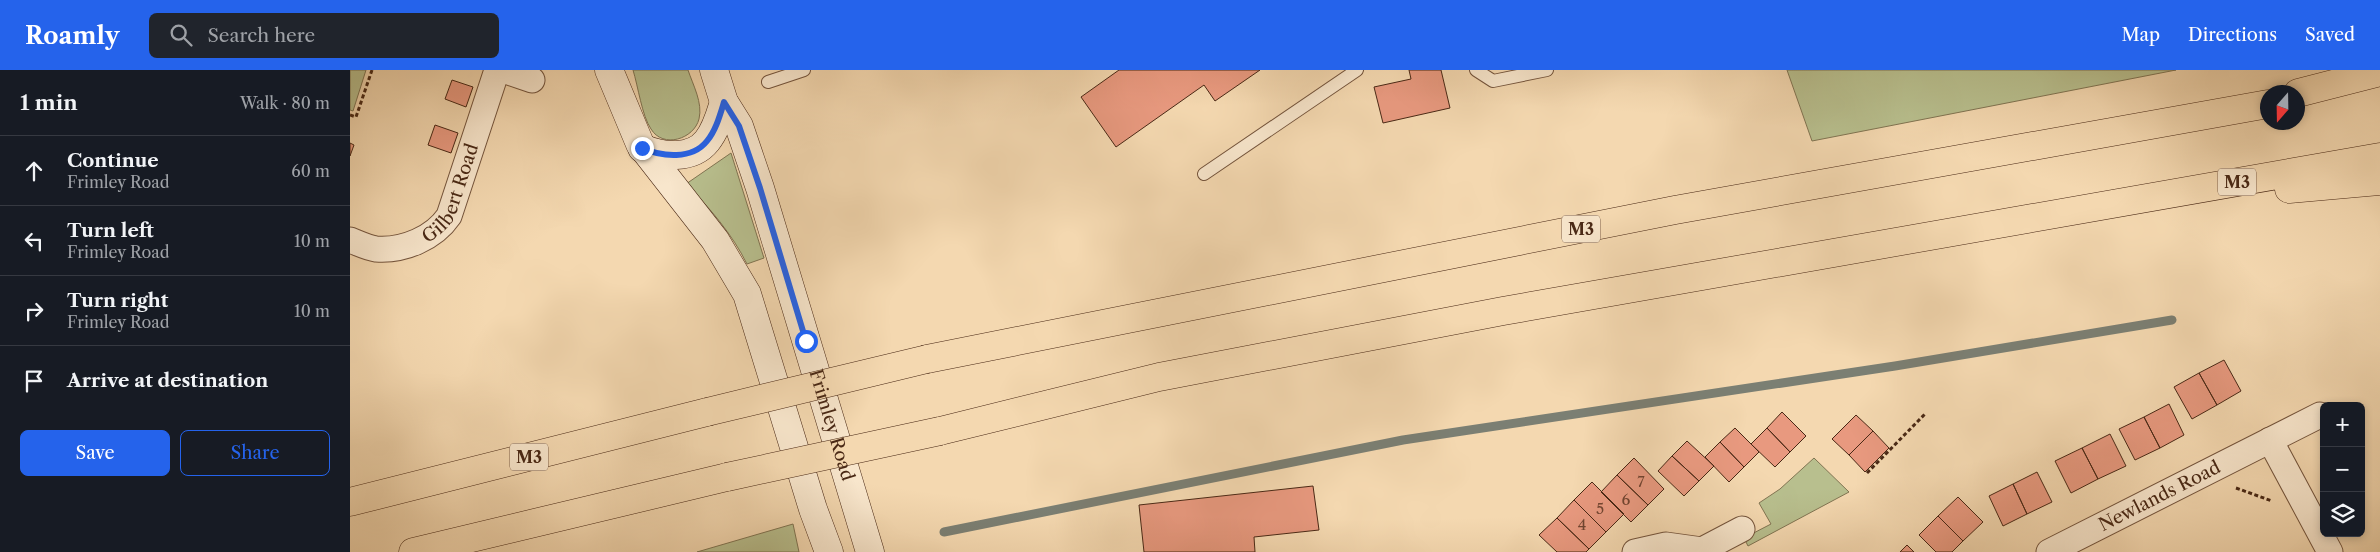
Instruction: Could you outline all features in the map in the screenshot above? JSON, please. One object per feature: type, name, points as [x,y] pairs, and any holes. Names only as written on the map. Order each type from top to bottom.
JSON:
[{"type":"highway","points":[[2305,90],[2380,72]]},
{"type":"highway","points":[[2305,99],[2380,90]]},
{"type":"highway","name":"M3","points":[[2236,108],[2260,102]]},
{"type":"highway","name":"M3","points":[[350,502],[927,359],[1676,210],[2260,105]]},
{"type":"highway","name":"M3","points":[[413,552],[727,477],[940,431],[1159,377],[1503,311],[2380,157]]},
{"type":"highway","name":"M3","points":[[2094,206],[2380,181]]},
{"type":"main road","points":[[610,70],[642,148],[715,240],[747,294],[813,509],[829,552]]},
{"type":"main road","name":"Frimley Road","points":[[714,70],[724,102],[739,126],[760,188],[870,552]]},
{"type":"main road","points":[[642,148],[654,154],[672,156],[690,153],[701,148],[715,127],[724,102]]},
{"type":"street","name":"Gilbert Road","points":[[350,240],[376,249],[403,246],[430,236],[441,226],[449,216],[497,70]]},
{"type":"street","points":[[503,70],[532,80]]},
{"type":"street","name":"Newlands Road","points":[[2049,552],[2197,475],[2320,415]]},
{"type":"street","points":[[2270,440],[2330,552]]},
{"type":"street","points":[[1635,552],[1666,545],[1702,551],[1742,529]]},
{"type":"lane","points":[[768,82],[804,70]]},
{"type":"lane","points":[[1204,174],[1357,70]]},
{"type":"lane","points":[[1476,70],[1483,76],[1499,81],[1547,70]]},
{"type":"path","points":[[350,115],[356,118],[372,70]]},
{"type":"path","points":[[1867,473],[1925,414]]},
{"type":"path","points":[[2197,475],[2288,506],[2307,508]]},
{"type":"green space","points":[[350,70],[366,70],[353,111],[350,110]]},
{"type":"green space","points":[[633,70],[688,70],[700,107],[699,119],[691,132],[678,139],[670,140],[656,135],[645,117]]},
{"type":"green space","points":[[1787,70],[2176,70],[1812,141]]},
{"type":"green space","points":[[731,153],[764,258],[747,264],[735,242],[720,222],[686,184]]},
{"type":"green space","points":[[1814,458],[1849,492],[1748,546],[1744,538],[1771,524],[1759,503],[1780,489]]},
{"type":"green space","points":[[793,524],[799,552],[697,552]]},
{"type":"building","points":[[1119,70],[1260,70],[1215,101],[1204,85],[1116,147],[1081,97]]},
{"type":"building","points":[[1409,70],[1441,70],[1450,108],[1383,123],[1374,87],[1411,79]]},
{"type":"building","points":[[452,80],[473,87],[466,107],[445,99]]},
{"type":"building","points":[[435,125],[458,133],[451,153],[428,145]]},
{"type":"building","points":[[350,143],[354,145],[350,156]]},
{"type":"building","points":[[2224,360],[2241,391],[2217,405],[2199,373]]},
{"type":"building","points":[[2199,373],[2217,405],[2192,419],[2174,387]]},
{"type":"building","points":[[2169,404],[2184,435],[2160,448],[2144,417]]},
{"type":"building","points":[[1782,412],[1806,436],[1790,452],[1767,428]]},
{"type":"building","points":[[1856,415],[1873,431],[1849,455],[1832,439]]},
{"type":"building","points":[[2144,417],[2160,448],[2135,460],[2119,429]]},
{"type":"building","points":[[1735,428],[1759,452],[1744,467],[1720,442]]},
{"type":"building","points":[[1767,428],[1790,452],[1775,467],[1751,444]]},
{"type":"building","points":[[1873,431],[1889,448],[1865,472],[1849,455]]},
{"type":"building","points":[[2110,434],[2126,466],[2098,479],[2082,448]]},
{"type":"building","points":[[1687,441],[1714,466],[1699,481],[1672,456]]},
{"type":"building","points":[[1720,442],[1744,467],[1729,482],[1705,457]]},
{"type":"building","points":[[2082,448],[2098,479],[2071,493],[2055,461]]},
{"type":"building","points":[[1672,456],[1699,481],[1684,496],[1658,471]]},
{"type":"building","points":[[1634,458],[1664,489],[1648,505],[1617,475]]},
{"type":"building","points":[[2037,472],[2052,502],[2027,514],[2013,484]]},
{"type":"building","points":[[1617,475],[1648,505],[1631,522],[1601,492]]},
{"type":"building","points":[[1592,482],[1624,514],[1606,532],[1574,500]]},
{"type":"building","points":[[2013,484],[2027,514],[2003,526],[1989,496]]},
{"type":"building","points":[[1313,486],[1319,530],[1254,537],[1255,552],[1144,552],[1139,505]]},
{"type":"building","points":[[1958,497],[1983,522],[1963,541],[1938,516]]},
{"type":"building","points":[[1574,500],[1606,532],[1589,549],[1557,518]]},
{"type":"building","points":[[1938,516],[1963,541],[1952,552],[1936,552],[1919,535]]},
{"type":"building","points":[[1557,518],[1589,549],[1586,552],[1557,552],[1539,535]]},
{"type":"building","points":[[1907,545],[1914,552],[1900,552]]},
{"type":"waterway","points":[[944,532],[1403,440],[1895,366],[2172,320]]},
{"type":"route","points":[[642,148],[654,154],[672,156],[690,153],[701,148],[715,127],[724,102],[739,126],[760,188],[806,341]]}]
